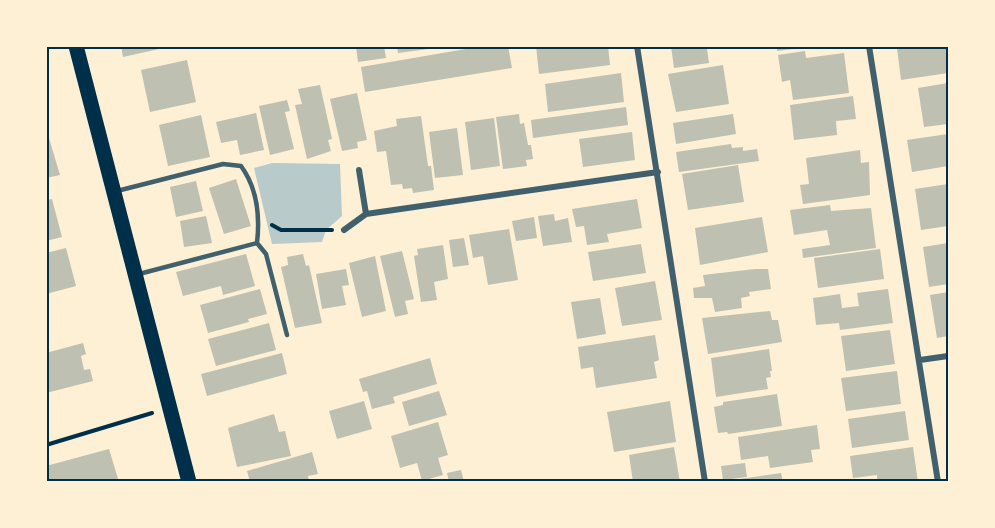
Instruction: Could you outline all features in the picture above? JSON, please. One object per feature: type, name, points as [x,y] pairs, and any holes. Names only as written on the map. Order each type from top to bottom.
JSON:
[{"type":"main road","points":[[76,46],[133,276],[189,482]]},
{"type":"street","points":[[637,46],[705,482]]},
{"type":"street","points":[[869,46],[938,482]]},
{"type":"street","points":[[359,170],[366,214]]},
{"type":"street","points":[[344,230],[366,214],[658,172]]},
{"type":"street","points":[[920,360],[948,356]]},
{"type":"lane","points":[[112,192],[223,164],[241,166],[250,178],[260,222],[257,243],[266,254],[287,335]]},
{"type":"lane","points":[[133,276],[257,243]]},
{"type":"path","points":[[260,222],[280,230],[344,230]]},
{"type":"path","points":[[46,445],[168,408]]},
{"type":"shaded area","points":[[272,163],[340,164],[342,216],[326,230],[322,242],[272,244],[254,168]]},
{"type":"building","points":[[121,46],[168,46],[168,47],[123,57]]},
{"type":"building","points":[[356,46],[384,46],[386,58],[358,62]]},
{"type":"building","points":[[397,46],[436,46],[436,48],[398,53]]},
{"type":"building","points":[[483,46],[508,46],[512,68],[365,92],[361,67]]},
{"type":"building","points":[[536,46],[608,46],[610,65],[539,74]]},
{"type":"building","points":[[671,46],[717,46],[717,48],[707,49],[709,63],[674,68]]},
{"type":"building","points":[[777,46],[800,46],[800,48],[777,51]]},
{"type":"building","points":[[948,46],[948,73],[901,80],[897,48]]},
{"type":"building","points":[[805,51],[806,58],[844,53],[849,93],[793,100],[790,80],[782,82],[778,55]]},
{"type":"building","points":[[187,60],[196,102],[150,112],[141,70]]},
{"type":"building","points":[[723,65],[729,104],[676,112],[668,74]]},
{"type":"building","points":[[621,73],[624,102],[548,112],[545,84]]},
{"type":"building","points":[[948,83],[948,124],[924,127],[918,88]]},
{"type":"building","points":[[320,85],[332,139],[328,140],[331,151],[307,159],[295,105],[302,104],[298,89]]},
{"type":"building","points":[[357,93],[367,140],[357,142],[358,148],[342,151],[330,99]]},
{"type":"building","points":[[853,96],[856,119],[836,121],[837,135],[794,140],[790,105]]},
{"type":"building","points":[[287,100],[290,111],[285,112],[294,149],[270,155],[259,106]]},
{"type":"building","points":[[626,107],[628,125],[533,138],[531,120]]},
{"type":"building","points":[[256,113],[264,150],[240,155],[237,140],[221,143],[216,122]]},
{"type":"building","points":[[519,114],[520,124],[524,123],[528,145],[531,145],[533,159],[526,160],[527,166],[503,169],[496,117]]},
{"type":"building","points":[[733,114],[736,134],[676,144],[673,123]]},
{"type":"building","points":[[201,115],[210,157],[168,166],[159,125]]},
{"type":"building","points":[[421,116],[434,190],[413,193],[412,188],[403,189],[402,184],[391,185],[386,151],[377,152],[374,131],[397,126],[396,119]]},
{"type":"building","points":[[494,118],[500,166],[471,170],[465,122]]},
{"type":"building","points":[[46,128],[60,175],[46,178]]},
{"type":"building","points":[[457,128],[463,175],[435,178],[429,132]]},
{"type":"building","points":[[632,132],[635,160],[583,167],[579,139]]},
{"type":"building","points":[[948,134],[948,166],[912,172],[907,140]]},
{"type":"building","points":[[731,144],[732,148],[743,147],[743,151],[757,149],[759,161],[679,172],[676,152]]},
{"type":"building","points":[[860,150],[861,163],[869,162],[870,195],[803,204],[800,185],[809,184],[806,158]]},
{"type":"building","points":[[738,165],[744,202],[688,210],[682,174]]},
{"type":"building","points":[[236,179],[251,226],[224,234],[209,188]]},
{"type":"building","points":[[196,181],[203,211],[176,217],[170,187]]},
{"type":"building","points":[[948,184],[948,226],[921,230],[915,189]]},
{"type":"building","points":[[52,199],[62,237],[46,241],[46,200]]},
{"type":"building","points":[[637,199],[642,228],[607,234],[609,242],[587,245],[584,226],[576,227],[572,209]]},
{"type":"building","points":[[830,205],[831,211],[871,208],[876,248],[803,258],[802,249],[830,245],[827,230],[794,235],[790,210]]},
{"type":"building","points":[[554,214],[555,221],[568,218],[572,242],[543,246],[538,216]]},
{"type":"building","points":[[206,216],[212,243],[184,247],[180,221]]},
{"type":"building","points":[[534,217],[537,238],[516,241],[512,221]]},
{"type":"building","points":[[762,217],[768,252],[700,265],[695,228]]},
{"type":"building","points":[[509,229],[518,280],[488,285],[483,256],[473,258],[469,235]]},
{"type":"building","points":[[464,238],[469,265],[453,267],[449,240]]},
{"type":"building","points":[[948,243],[948,284],[929,287],[923,247]]},
{"type":"building","points":[[641,244],[646,273],[593,281],[588,252]]},
{"type":"building","points":[[443,245],[448,279],[434,282],[437,300],[421,302],[414,256],[418,255],[417,249]]},
{"type":"building","points":[[66,248],[76,286],[46,294],[46,253]]},
{"type":"building","points":[[880,249],[884,279],[818,288],[814,258]]},
{"type":"building","points":[[402,251],[414,299],[405,301],[408,314],[395,317],[380,256]]},
{"type":"building","points":[[246,254],[255,286],[223,295],[221,286],[183,296],[176,272]]},
{"type":"building","points":[[303,254],[306,266],[309,265],[322,323],[295,328],[281,267],[288,265],[287,257]]},
{"type":"building","points":[[375,256],[386,311],[362,317],[349,263]]},
{"type":"building","points":[[346,269],[349,285],[342,286],[346,305],[322,309],[316,274]]},
{"type":"building","points":[[768,269],[771,289],[749,292],[750,296],[741,298],[742,308],[715,312],[712,298],[694,298],[693,288],[705,286],[703,275]]},
{"type":"building","points":[[655,281],[662,320],[622,326],[615,288]]},
{"type":"building","points":[[260,289],[267,314],[248,319],[249,322],[208,333],[200,305]]},
{"type":"building","points":[[888,289],[893,323],[840,330],[839,323],[816,325],[813,298],[840,294],[842,308],[859,306],[857,293]]},
{"type":"building","points":[[948,292],[948,336],[937,338],[930,295]]},
{"type":"building","points":[[600,298],[606,334],[577,339],[571,302]]},
{"type":"building","points":[[770,311],[772,320],[778,320],[782,342],[708,354],[702,318]]},
{"type":"building","points":[[269,323],[276,350],[216,366],[208,339]]},
{"type":"building","points":[[890,330],[895,364],[846,371],[841,336]]},
{"type":"building","points":[[655,335],[659,360],[654,362],[657,378],[596,388],[593,367],[581,369],[578,347]]},
{"type":"building","points":[[83,343],[86,354],[81,356],[84,370],[90,369],[93,381],[46,393],[46,353]]},
{"type":"building","points":[[769,349],[772,371],[770,371],[771,377],[766,378],[768,389],[716,397],[711,358]]},
{"type":"building","points":[[282,353],[287,374],[207,396],[201,374]]},
{"type":"building","points":[[430,358],[437,384],[393,397],[395,403],[372,409],[367,391],[363,392],[359,379]]},
{"type":"building","points":[[897,371],[901,404],[846,411],[841,378]]},
{"type":"building","points":[[439,391],[447,415],[409,426],[402,402]]},
{"type":"building","points":[[777,394],[782,426],[728,434],[727,432],[718,433],[714,407],[723,405],[723,402]]},
{"type":"building","points":[[364,401],[372,429],[337,439],[329,411]]},
{"type":"building","points":[[670,401],[676,442],[614,452],[607,412]]},
{"type":"building","points":[[905,411],[909,440],[852,448],[848,419]]},
{"type":"building","points":[[274,414],[279,432],[285,431],[291,456],[237,467],[228,428]]},
{"type":"building","points":[[438,422],[448,455],[438,458],[443,475],[422,481],[417,463],[400,468],[391,436]]},
{"type":"building","points":[[817,425],[820,449],[811,450],[813,462],[770,468],[768,456],[741,460],[738,437]]},
{"type":"building","points":[[674,447],[680,482],[633,482],[629,455]]},
{"type":"building","points":[[913,447],[918,482],[877,482],[877,475],[853,478],[850,456]]},
{"type":"building","points":[[109,449],[119,482],[46,482],[46,466]]},
{"type":"building","points":[[312,452],[318,474],[308,476],[309,482],[250,482],[247,471]]},
{"type":"building","points":[[745,463],[747,477],[723,480],[721,466]]},
{"type":"building","points":[[461,470],[464,482],[449,482],[447,473]]},
{"type":"building","points":[[781,473],[783,482],[733,482],[733,480]]}]
